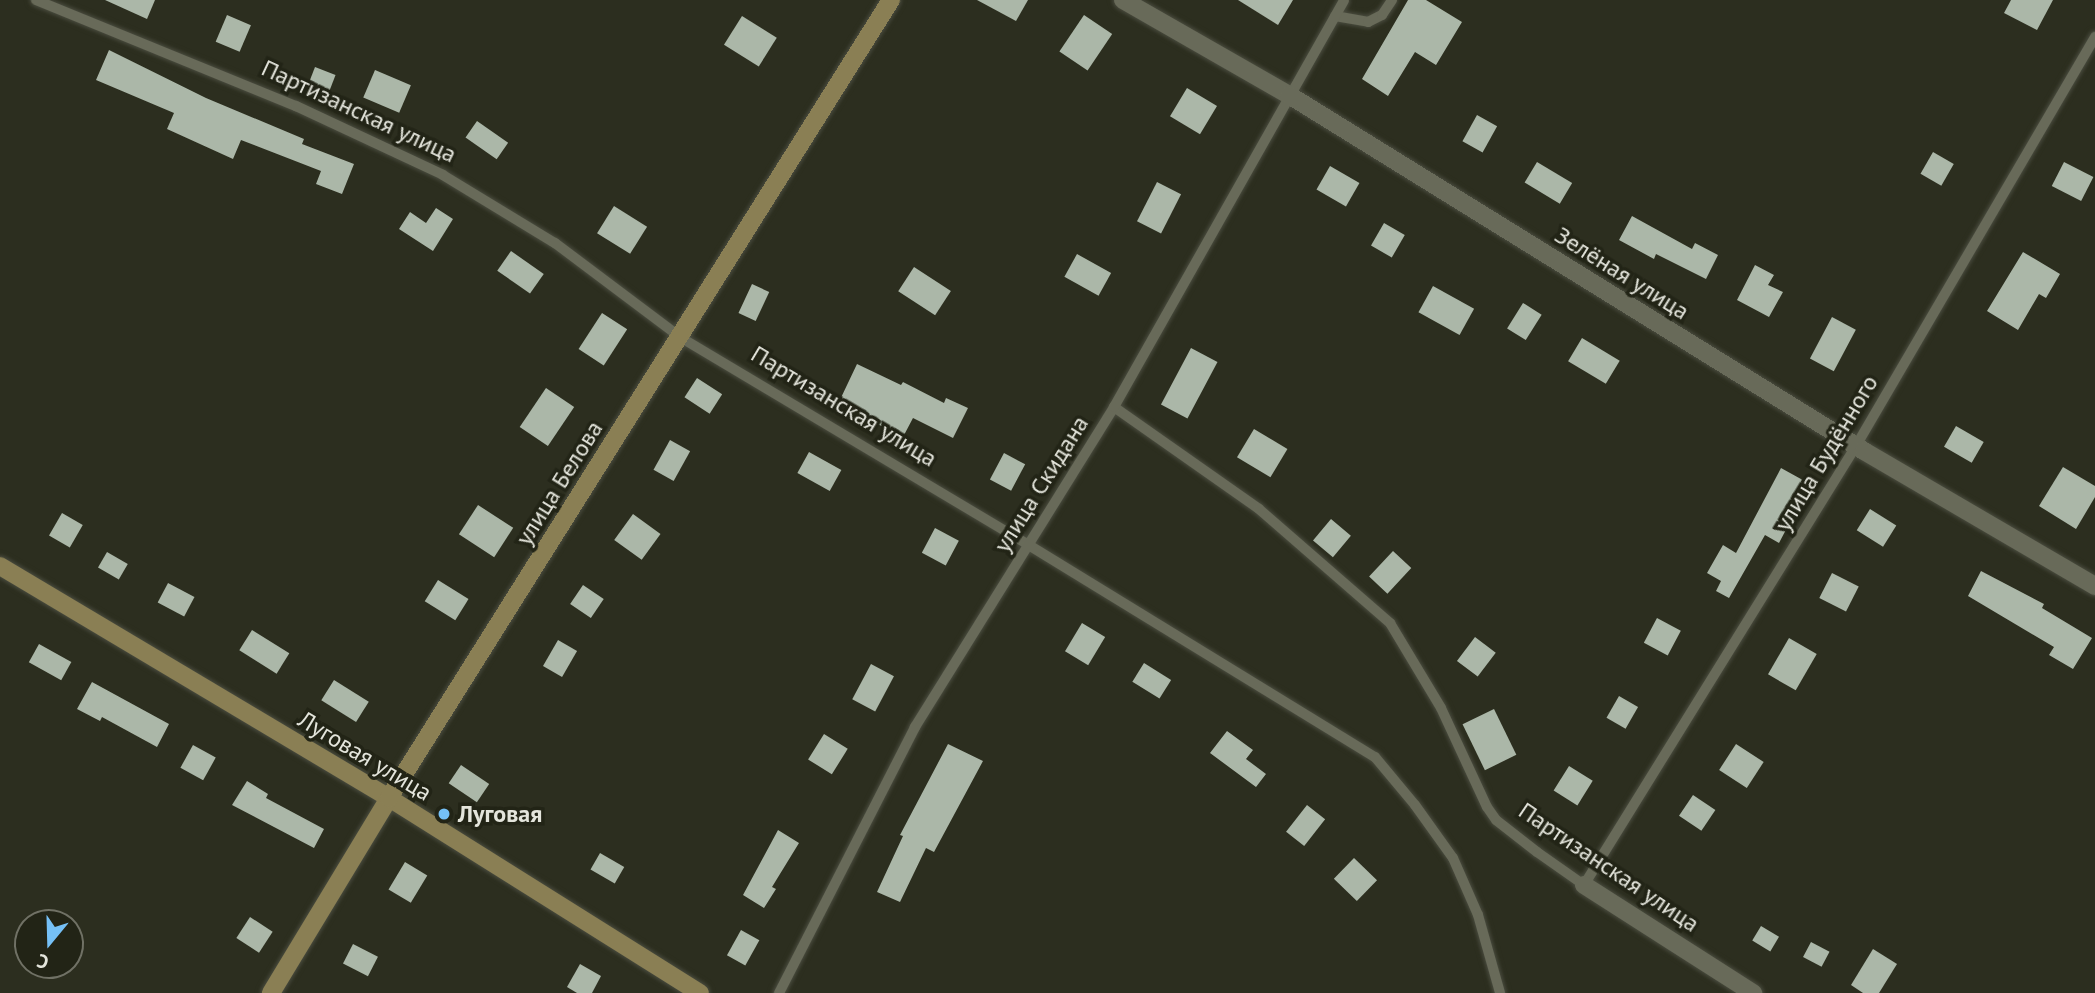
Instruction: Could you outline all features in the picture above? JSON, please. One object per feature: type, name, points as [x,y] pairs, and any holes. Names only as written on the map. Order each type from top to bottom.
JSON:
[{"type":"street","name":"улица Белова","points":[[271,993],[389,798],[891,0]]},
{"type":"street","name":"Зелёная улица","points":[[1123,0],[1289,95],[1856,446],[2095,586]]},
{"type":"street","name":"Луговая улица","points":[[0,566],[389,798],[700,993]]},
{"type":"street","name":"Партизанская улица","points":[[1584,885],[1753,993]]},
{"type":"lane","name":"Партизанская улица","points":[[36,0],[296,106],[443,174],[555,243],[680,337],[1027,544],[1375,757],[1415,805],[1452,858],[1478,915],[1500,993]]},
{"type":"lane","name":"улица Скидана","points":[[779,993],[915,727],[1114,407],[1344,0]]},
{"type":"lane","points":[[1335,16],[1368,22],[1382,16],[1392,0]]},
{"type":"lane","name":"улица Будённого","points":[[1584,885],[1856,446],[2095,37]]},
{"type":"lane","name":"Партизанская улица","points":[[1114,407],[1259,509],[1390,623],[1441,708],[1487,807],[1496,820],[1584,885]]},
{"type":"building","points":[[105,0],[155,0],[147,19]]},
{"type":"building","points":[[977,0],[1028,0],[1016,21]]},
{"type":"building","points":[[1238,0],[1293,0],[1278,25]]},
{"type":"building","points":[[1408,0],[1426,0],[1462,22],[1436,65],[1415,52],[1388,96],[1362,79]]},
{"type":"building","points":[[2011,0],[2053,0],[2037,30],[2004,13]]},
{"type":"building","points":[[227,15],[251,25],[240,52],[216,42]]},
{"type":"building","points":[[1084,15],[1112,34],[1088,70],[1059,51]]},
{"type":"building","points":[[742,16],[777,38],[759,67],[724,45]]},
{"type":"building","points":[[109,50],[206,98],[304,139],[302,144],[354,164],[342,194],[316,184],[321,171],[241,140],[233,159],[167,129],[174,113],[96,80]]},
{"type":"building","points":[[315,67],[336,75],[327,98],[306,90]]},
{"type":"building","points":[[375,70],[411,85],[399,113],[363,98]]},
{"type":"building","points":[[1187,88],[1217,106],[1200,134],[1170,116]]},
{"type":"building","points":[[1477,115],[1497,126],[1483,152],[1462,141]]},
{"type":"building","points":[[477,121],[508,143],[497,159],[466,137]]},
{"type":"building","points":[[1933,152],[1954,164],[1941,186],[1920,174]]},
{"type":"building","points":[[1537,162],[1572,183],[1560,204],[1525,183]]},
{"type":"building","points":[[2064,162],[2093,177],[2081,201],[2052,186]]},
{"type":"building","points":[[1330,166],[1359,183],[1346,206],[1316,189]]},
{"type":"building","points":[[1157,182],[1181,194],[1161,233],[1137,221]]},
{"type":"building","points":[[614,206],[647,227],[630,254],[597,233]]},
{"type":"building","points":[[436,208],[453,219],[433,251],[399,229],[410,212],[426,223]]},
{"type":"building","points":[[1632,216],[1692,249],[1695,243],[1718,255],[1706,279],[1656,254],[1654,259],[1619,240]]},
{"type":"building","points":[[1384,223],[1405,235],[1392,258],[1371,246]]},
{"type":"building","points":[[511,251],[544,274],[530,294],[497,271]]},
{"type":"building","points":[[2023,252],[2060,274],[2046,298],[2039,294],[2018,330],[1987,311]]},
{"type":"building","points":[[1077,254],[1111,273],[1099,296],[1064,277]]},
{"type":"building","points":[[1755,265],[1774,275],[1768,285],[1783,292],[1769,317],[1737,300]]},
{"type":"building","points":[[914,267],[951,291],[935,315],[898,291]]},
{"type":"building","points":[[752,284],[769,292],[756,321],[738,313]]},
{"type":"building","points":[[1433,286],[1474,309],[1460,335],[1418,312]]},
{"type":"building","points":[[1523,303],[1542,315],[1526,340],[1507,328]]},
{"type":"building","points":[[602,313],[627,329],[604,365],[579,349]]},
{"type":"building","points":[[1832,317],[1856,330],[1834,371],[1810,358]]},
{"type":"building","points":[[1582,338],[1620,361],[1606,384],[1568,361]]},
{"type":"building","points":[[1191,348],[1217,362],[1187,419],[1161,405]]},
{"type":"building","points":[[857,364],[901,385],[903,382],[944,403],[946,398],[968,408],[953,438],[913,418],[903,437],[838,404]]},
{"type":"building","points":[[697,378],[722,394],[710,414],[684,397]]},
{"type":"building","points":[[546,388],[574,407],[548,446],[520,427]]},
{"type":"building","points":[[1956,426],[1984,442],[1972,463],[1944,447]]},
{"type":"building","points":[[1254,429],[1287,449],[1270,477],[1237,457]]},
{"type":"building","points":[[670,440],[690,451],[674,481],[654,470]]},
{"type":"building","points":[[809,452],[841,470],[830,491],[797,473]]},
{"type":"building","points":[[1004,453],[1025,464],[1011,491],[990,479]]},
{"type":"building","points":[[2063,467],[2095,486],[2095,497],[2076,529],[2039,506]]},
{"type":"building","points":[[1781,468],[1810,484],[1779,543],[1765,535],[1729,598],[1716,591],[1721,581],[1707,573],[1723,545],[1736,553]]},
{"type":"building","points":[[478,505],[513,528],[494,557],[459,534]]},
{"type":"building","points":[[1870,509],[1896,525],[1883,547],[1857,530]]},
{"type":"building","points":[[62,513],[83,525],[70,548],[49,536]]},
{"type":"building","points":[[633,514],[661,534],[642,560],[614,540]]},
{"type":"building","points":[[1331,519],[1351,536],[1333,557],[1313,540]]},
{"type":"building","points":[[935,528],[959,541],[946,565],[922,553]]},
{"type":"building","points":[[1393,551],[1411,568],[1387,594],[1369,577]]},
{"type":"building","points":[[107,552],[128,564],[119,580],[98,568]]},
{"type":"building","points":[[1981,571],[2044,604],[2042,608],[2092,638],[2073,669],[2049,655],[2054,647],[1968,596]]},
{"type":"building","points":[[1832,573],[1859,587],[1846,612],[1819,598]]},
{"type":"building","points":[[438,580],[469,599],[455,620],[425,601]]},
{"type":"building","points":[[168,583],[194,597],[184,617],[158,602]]},
{"type":"building","points":[[583,585],[604,599],[591,618],[570,604]]},
{"type":"building","points":[[1657,618],[1681,631],[1668,655],[1644,643]]},
{"type":"building","points":[[1082,623],[1105,637],[1088,665],[1065,651]]},
{"type":"building","points":[[252,630],[289,653],[277,674],[239,650]]},
{"type":"building","points":[[1475,637],[1496,653],[1478,677],[1457,661]]},
{"type":"building","points":[[1789,638],[1817,654],[1796,690],[1768,674]]},
{"type":"building","points":[[558,640],[577,651],[562,677],[543,666]]},
{"type":"building","points":[[39,644],[71,662],[61,680],[29,662]]},
{"type":"building","points":[[1144,663],[1171,680],[1159,699],[1132,682]]},
{"type":"building","points":[[871,664],[894,676],[875,712],[852,699]]},
{"type":"building","points":[[334,680],[369,702],[356,722],[321,700]]},
{"type":"building","points":[[92,682],[169,724],[157,747],[102,717],[100,721],[77,709]]},
{"type":"building","points":[[1619,696],[1638,707],[1626,729],[1606,718]]},
{"type":"building","points":[[1494,709],[1516,755],[1485,770],[1463,724]]},
{"type":"building","points":[[1227,731],[1253,750],[1246,759],[1266,774],[1256,787],[1210,753]]},
{"type":"building","points":[[824,734],[848,749],[832,774],[808,759]]},
{"type":"building","points":[[948,744],[983,761],[934,852],[926,848],[900,902],[877,892],[903,836],[900,835]]},
{"type":"building","points":[[1736,744],[1764,762],[1747,788],[1719,770]]},
{"type":"building","points":[[193,745],[216,758],[203,780],[180,768]]},
{"type":"building","points":[[461,765],[489,784],[477,802],[449,783]]},
{"type":"building","points":[[1569,766],[1593,781],[1577,805],[1554,791]]},
{"type":"building","points":[[247,781],[268,794],[266,798],[324,829],[314,848],[232,805]]},
{"type":"building","points":[[1693,795],[1715,810],[1701,831],[1679,816]]},
{"type":"building","points":[[1307,805],[1325,819],[1304,846],[1286,832]]},
{"type":"building","points":[[778,830],[799,843],[772,887],[776,889],[764,908],[743,895]]},
{"type":"building","points":[[600,853],[624,867],[615,883],[590,869]]},
{"type":"building","points":[[1354,858],[1377,880],[1357,901],[1334,879]]},
{"type":"building","points":[[405,862],[427,875],[411,903],[389,889]]},
{"type":"building","points":[[250,917],[273,932],[259,953],[236,938]]},
{"type":"building","points":[[1761,926],[1779,937],[1770,951],[1752,941]]},
{"type":"building","points":[[741,930],[759,940],[745,966],[727,955]]},
{"type":"building","points":[[1811,942],[1830,952],[1822,967],[1803,957]]},
{"type":"building","points":[[353,944],[378,957],[368,976],[343,964]]},
{"type":"building","points":[[1873,949],[1897,964],[1879,993],[1863,993],[1851,985]]},
{"type":"building","points":[[580,964],[601,976],[592,993],[577,993],[567,987]]},
{"type":"place","name":"Луговая","points":[[444,814]]}]
